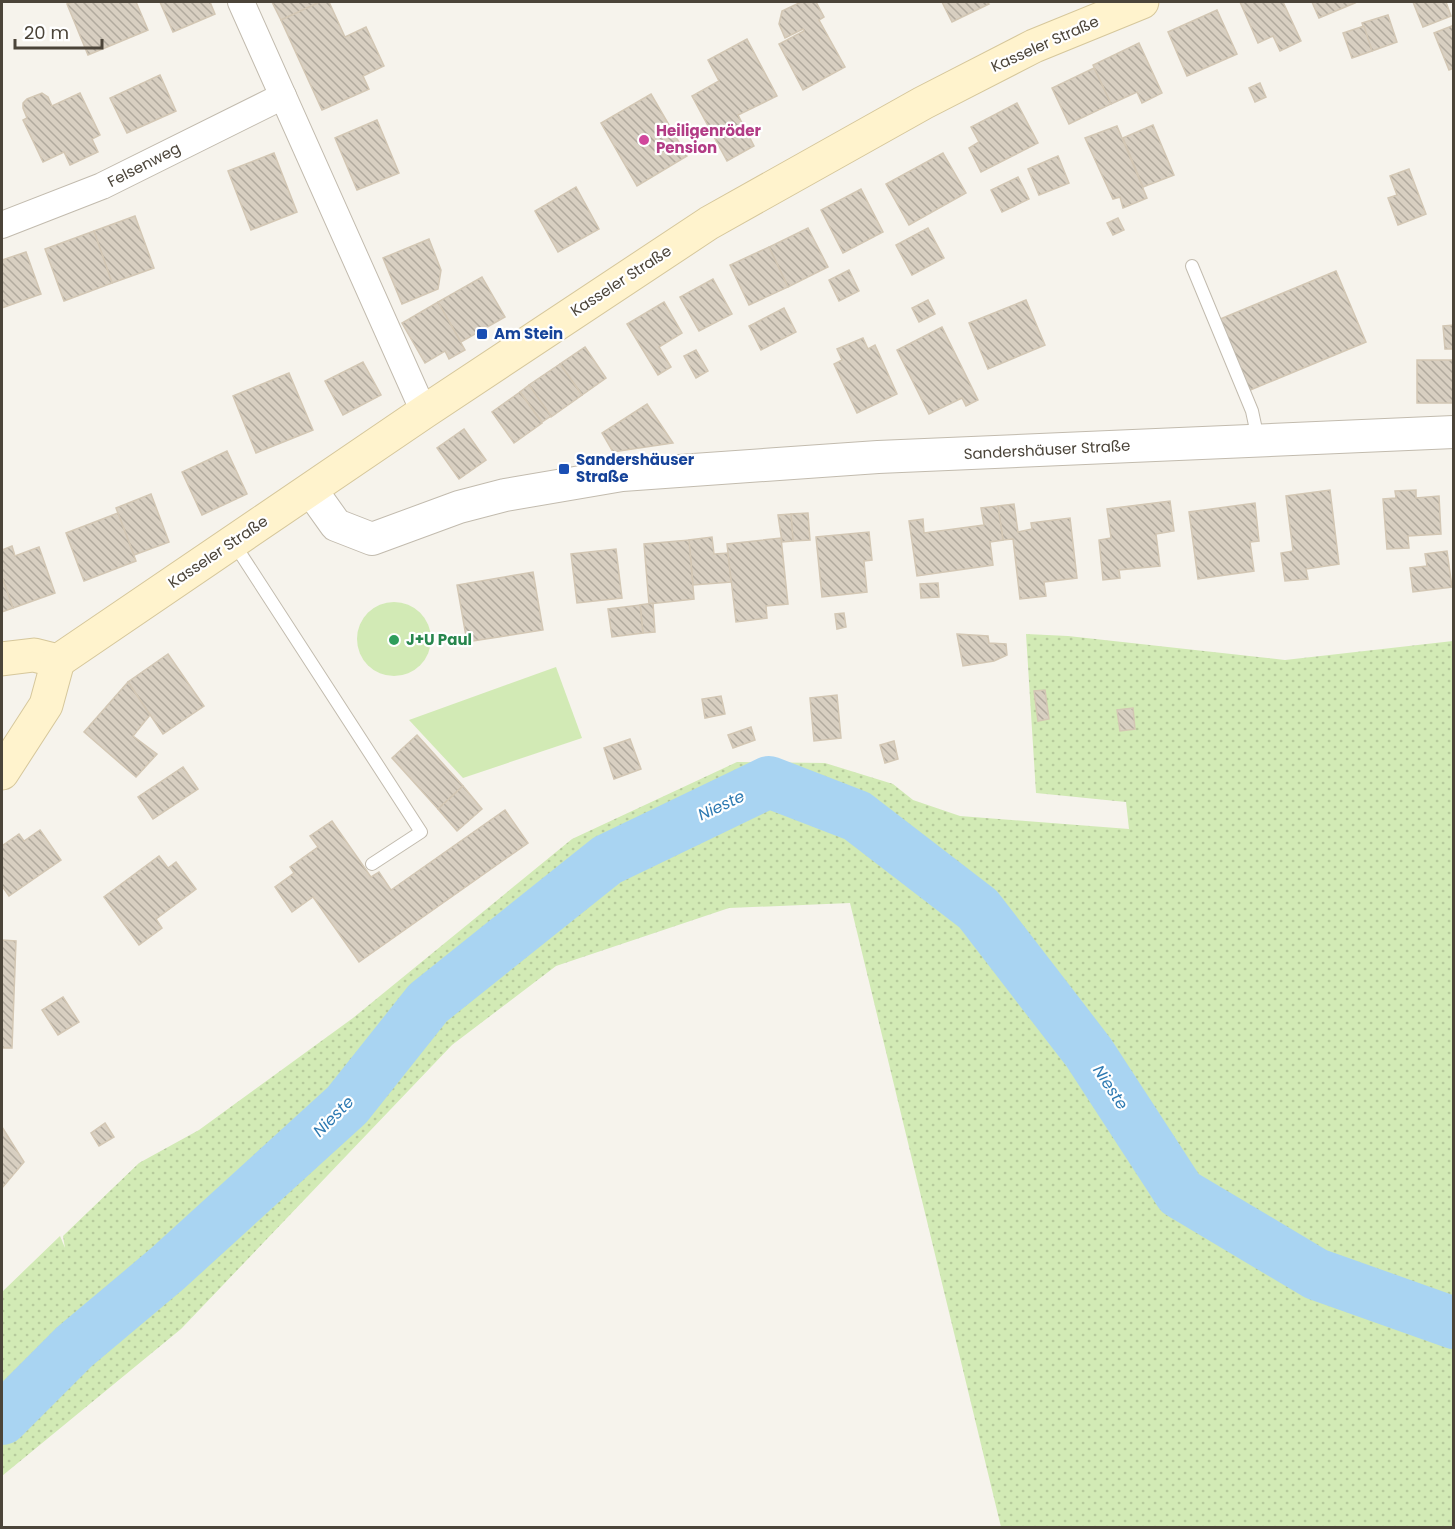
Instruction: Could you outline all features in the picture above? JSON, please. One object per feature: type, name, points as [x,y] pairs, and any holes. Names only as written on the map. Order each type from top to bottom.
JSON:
[{"type":"main road","name":"Kasseler Straße","points":[[58,661],[424,412],[709,223],[923,104],[1034,46],[1142,2]]},
{"type":"main road","points":[[2,659],[34,655],[58,661],[46,705],[2,773]]},
{"type":"street","points":[[241,2],[424,412]]},
{"type":"street","name":"Felsenweg","points":[[2,225],[102,186],[283,96]]},
{"type":"street","name":"Sandershäuser Straße","points":[[311,490],[336,525],[372,539],[459,507],[505,495],[622,476],[878,457],[1454,432]]},
{"type":"lane","points":[[1192,266],[1251,411],[1259,440]]},
{"type":"lane","points":[[233,542],[421,832],[372,864]]},
{"type":"green space","name":"J+U Paul","points":[[394,602],[415,608],[425,618],[431,639],[425,660],[415,670],[394,676],[373,670],[363,660],[357,639],[363,618],[373,608]]},
{"type":"green space","points":[[1026,634],[1068,636],[1285,660],[1453,641],[1453,1527],[1001,1527],[850,903],[729,908],[556,966],[452,1045],[181,1329],[2,1476],[2,1292],[60,1236],[65,1248],[63,1236],[139,1163],[199,1130],[353,1018],[572,839],[737,762],[825,763],[893,784],[913,800],[960,816],[1129,829],[1126,802],[1036,793]]},
{"type":"green space","points":[[556,667],[582,738],[463,778],[409,720]]},
{"type":"building","points":[[73,2],[136,2],[148,30],[88,55],[67,4]]},
{"type":"building","points":[[160,2],[210,2],[215,14],[173,32]]},
{"type":"building","points":[[272,2],[320,2],[281,20]]},
{"type":"building","points":[[320,2],[329,2],[345,37],[366,27],[384,66],[363,76],[369,89],[322,110],[281,20]]},
{"type":"building","points":[[801,2],[816,2],[824,17],[819,20],[845,67],[803,90],[779,44],[804,31],[803,29],[785,38],[779,24],[782,11]]},
{"type":"building","points":[[942,2],[987,2],[989,4],[952,22]]},
{"type":"building","points":[[1240,2],[1283,2],[1301,41],[1280,51],[1273,36],[1258,43]]},
{"type":"building","points":[[1312,2],[1354,2],[1355,3],[1319,18]]},
{"type":"building","points":[[1413,2],[1446,2],[1451,16],[1423,27]]},
{"type":"building","points":[[1217,10],[1237,54],[1187,76],[1168,32]]},
{"type":"building","points":[[1388,15],[1397,42],[1372,51],[1362,23]]},
{"type":"building","points":[[1454,25],[1454,68],[1449,70],[1434,33]]},
{"type":"building","points":[[1364,26],[1372,51],[1352,58],[1343,33]]},
{"type":"building","points":[[747,39],[777,96],[738,115],[754,146],[727,161],[692,96],[719,81],[708,60]]},
{"type":"building","points":[[1139,43],[1162,93],[1142,103],[1137,92],[1111,104],[1093,65]]},
{"type":"building","points":[[1094,68],[1111,104],[1069,124],[1052,88]]},
{"type":"building","points":[[160,75],[176,111],[127,133],[110,98]]},
{"type":"building","points":[[1260,83],[1266,97],[1255,102],[1249,88]]},
{"type":"building","points":[[42,93],[48,97],[52,106],[80,93],[100,135],[92,139],[98,152],[70,165],[64,152],[43,162],[23,120],[27,118],[23,103]]},
{"type":"building","name":"Heiligenröder Pension","points":[[651,94],[687,156],[637,186],[601,123]]},
{"type":"building","points":[[1017,103],[1038,143],[981,172],[969,148],[979,142],[971,127]]},
{"type":"building","points":[[377,120],[399,173],[357,190],[335,138]]},
{"type":"building","points":[[1153,125],[1174,175],[1143,187],[1123,138]]},
{"type":"building","points":[[1117,126],[1147,198],[1123,208],[1120,197],[1113,199],[1085,138]]},
{"type":"building","points":[[274,153],[297,212],[251,230],[228,171]]},
{"type":"building","points":[[943,153],[966,193],[909,225],[886,184]]},
{"type":"building","points":[[1058,156],[1069,183],[1039,195],[1028,169]]},
{"type":"building","points":[[1409,169],[1426,214],[1398,225],[1388,198],[1397,195],[1390,176]]},
{"type":"building","points":[[1018,177],[1029,199],[1002,212],[991,190]]},
{"type":"building","points":[[576,187],[599,229],[558,252],[535,211]]},
{"type":"building","points":[[861,189],[883,232],[843,253],[821,210]]},
{"type":"building","points":[[135,216],[154,268],[112,283],[94,231]]},
{"type":"building","points":[[1118,218],[1124,230],[1113,235],[1107,223]]},
{"type":"building","points":[[808,228],[828,267],[788,287],[769,247]]},
{"type":"building","points":[[928,228],[944,258],[912,275],[896,245]]},
{"type":"building","points":[[94,231],[112,283],[64,301],[45,249]]},
{"type":"building","points":[[429,239],[441,270],[438,289],[402,304],[383,258]]},
{"type":"building","points":[[769,247],[788,287],[749,305],[730,265]]},
{"type":"building","points":[[26,252],[41,294],[2,308],[2,260]]},
{"type":"building","points":[[849,270],[859,291],[839,301],[829,280]]},
{"type":"building","points":[[1336,271],[1366,342],[1248,391],[1218,320]]},
{"type":"building","points":[[482,277],[505,317],[461,342],[438,302]]},
{"type":"building","points":[[713,279],[732,314],[699,331],[680,297]]},
{"type":"building","points":[[928,300],[935,314],[919,322],[912,308]]},
{"type":"building","points":[[1026,300],[1045,345],[988,369],[969,323]]},
{"type":"building","points":[[438,302],[465,350],[449,359],[445,351],[425,363],[402,323]]},
{"type":"building","points":[[664,302],[682,333],[659,347],[671,367],[658,375],[627,324]]},
{"type":"building","points":[[784,308],[796,332],[761,350],[749,326]]},
{"type":"building","points":[[1454,325],[1454,349],[1445,349],[1443,326]]},
{"type":"building","points":[[942,327],[978,400],[966,406],[962,398],[929,414],[897,350]]},
{"type":"building","points":[[863,338],[868,349],[875,345],[897,394],[857,413],[834,364],[842,360],[837,349]]},
{"type":"building","points":[[585,347],[606,378],[582,395],[560,364]]},
{"type":"building","points":[[696,350],[708,371],[696,378],[684,356]]},
{"type":"building","points":[[1417,360],[1454,360],[1454,403],[1417,403]]},
{"type":"building","points":[[363,362],[381,395],[343,415],[325,381]]},
{"type":"building","points":[[560,364],[582,395],[551,417],[529,385]]},
{"type":"building","points":[[289,373],[313,430],[256,453],[233,396]]},
{"type":"building","points":[[529,385],[551,416],[542,422],[520,392]]},
{"type":"building","points":[[520,392],[542,423],[514,443],[492,412]]},
{"type":"building","points":[[647,404],[673,443],[613,452],[602,433]]},
{"type":"building","points":[[464,429],[486,460],[459,479],[437,448]]},
{"type":"building","points":[[227,451],[247,494],[202,515],[182,472]]},
{"type":"building","points":[[1330,490],[1339,564],[1306,569],[1308,579],[1285,581],[1281,553],[1293,551],[1286,496]]},
{"type":"building","points":[[1416,490],[1416,498],[1439,496],[1441,534],[1408,536],[1409,548],[1387,549],[1383,499],[1396,498],[1395,491]]},
{"type":"building","points":[[151,494],[169,542],[134,555],[116,508]]},
{"type":"building","points":[[1170,501],[1174,531],[1156,534],[1160,566],[1119,570],[1120,578],[1103,580],[1099,540],[1111,538],[1107,509]]},
{"type":"building","points":[[1255,503],[1259,541],[1250,542],[1254,571],[1198,579],[1189,512]]},
{"type":"building","points":[[1014,504],[1018,532],[1032,529],[1031,523],[1070,518],[1077,578],[1044,582],[1046,596],[1020,599],[1013,539],[1003,540],[998,506]]},
{"type":"building","points":[[998,506],[1003,540],[990,542],[993,565],[917,576],[909,521],[923,519],[924,533],[984,525],[981,508]]},
{"type":"building","points":[[118,513],[136,561],[84,581],[66,533]]},
{"type":"building","points":[[808,513],[810,540],[793,541],[791,514]]},
{"type":"building","points":[[791,514],[793,541],[782,542],[778,515]]},
{"type":"building","points":[[869,532],[872,560],[864,561],[867,592],[822,597],[816,537]]},
{"type":"building","points":[[712,537],[714,554],[728,553],[731,582],[693,585],[689,540]]},
{"type":"building","points":[[781,538],[788,604],[766,606],[767,618],[736,622],[727,544]]},
{"type":"building","points":[[689,540],[694,599],[649,604],[644,544]]},
{"type":"building","points":[[12,546],[15,556],[39,547],[55,593],[13,608],[2,577],[2,550]]},
{"type":"building","points":[[616,549],[622,598],[577,603],[571,554]]},
{"type":"building","points":[[1447,551],[1452,587],[1413,592],[1410,568],[1427,566],[1425,554]]},
{"type":"building","points":[[533,572],[543,630],[467,642],[457,585]]},
{"type":"building","points":[[2,577],[13,608],[2,612]]},
{"type":"building","points":[[938,583],[939,597],[921,598],[920,584]]},
{"type":"building","points":[[653,603],[655,632],[643,633],[640,605]]},
{"type":"building","points":[[640,605],[643,633],[612,637],[608,609]]},
{"type":"building","points":[[844,613],[846,627],[837,629],[835,614]]},
{"type":"building","points":[[957,634],[988,636],[989,643],[1006,644],[1007,655],[994,661],[963,666]]},
{"type":"building","points":[[168,654],[204,706],[163,734],[128,682]]},
{"type":"building","points":[[128,682],[150,715],[133,736],[157,754],[136,777],[84,732]]},
{"type":"building","points":[[1045,690],[1049,719],[1038,721],[1034,691]]},
{"type":"building","points":[[837,695],[841,738],[814,741],[810,698]]},
{"type":"building","points":[[721,696],[725,714],[705,718],[702,699]]},
{"type":"building","points":[[1133,708],[1135,729],[1120,731],[1117,710]]},
{"type":"building","points":[[751,727],[755,740],[733,748],[728,735]]},
{"type":"building","points":[[417,735],[463,786],[438,809],[392,758]]},
{"type":"building","points":[[630,739],[641,769],[614,779],[604,748]]},
{"type":"building","points":[[894,741],[898,759],[885,763],[880,745]]},
{"type":"building","points":[[183,767],[198,789],[153,819],[138,797]]},
{"type":"building","points":[[463,786],[482,809],[457,831],[438,809]]},
{"type":"building","points":[[505,810],[528,843],[359,962],[313,897],[292,912],[275,887],[294,873],[290,867],[318,847],[310,836],[332,821],[371,877],[379,872],[391,890]]},
{"type":"building","points":[[40,830],[61,860],[9,896],[2,886],[2,846],[19,834],[24,841]]},
{"type":"building","points":[[159,856],[168,868],[176,862],[196,889],[156,919],[162,928],[139,945],[104,897]]},
{"type":"building","points":[[2,940],[16,941],[12,1048],[2,1048]]},
{"type":"building","points":[[63,997],[79,1022],[58,1035],[42,1010]]},
{"type":"building","points":[[105,1123],[114,1137],[99,1146],[91,1133]]},
{"type":"building","points":[[2,1127],[24,1162],[2,1188]]},
{"type":"waterway","name":"Nieste","points":[[2,1419],[74,1347],[168,1268],[347,1105],[428,1003],[607,860],[769,782],[857,816],[978,909],[1089,1053],[1180,1193],[1316,1274],[1454,1323]]},
{"type":"place","name":"Heiligenröder Pension","points":[[644,140]]},
{"type":"place","name":"Am Stein","points":[[482,334]]},
{"type":"place","name":"Sandershäuser Straße","points":[[564,469]]},
{"type":"place","name":"J+U Paul","points":[[394,640]]}]
